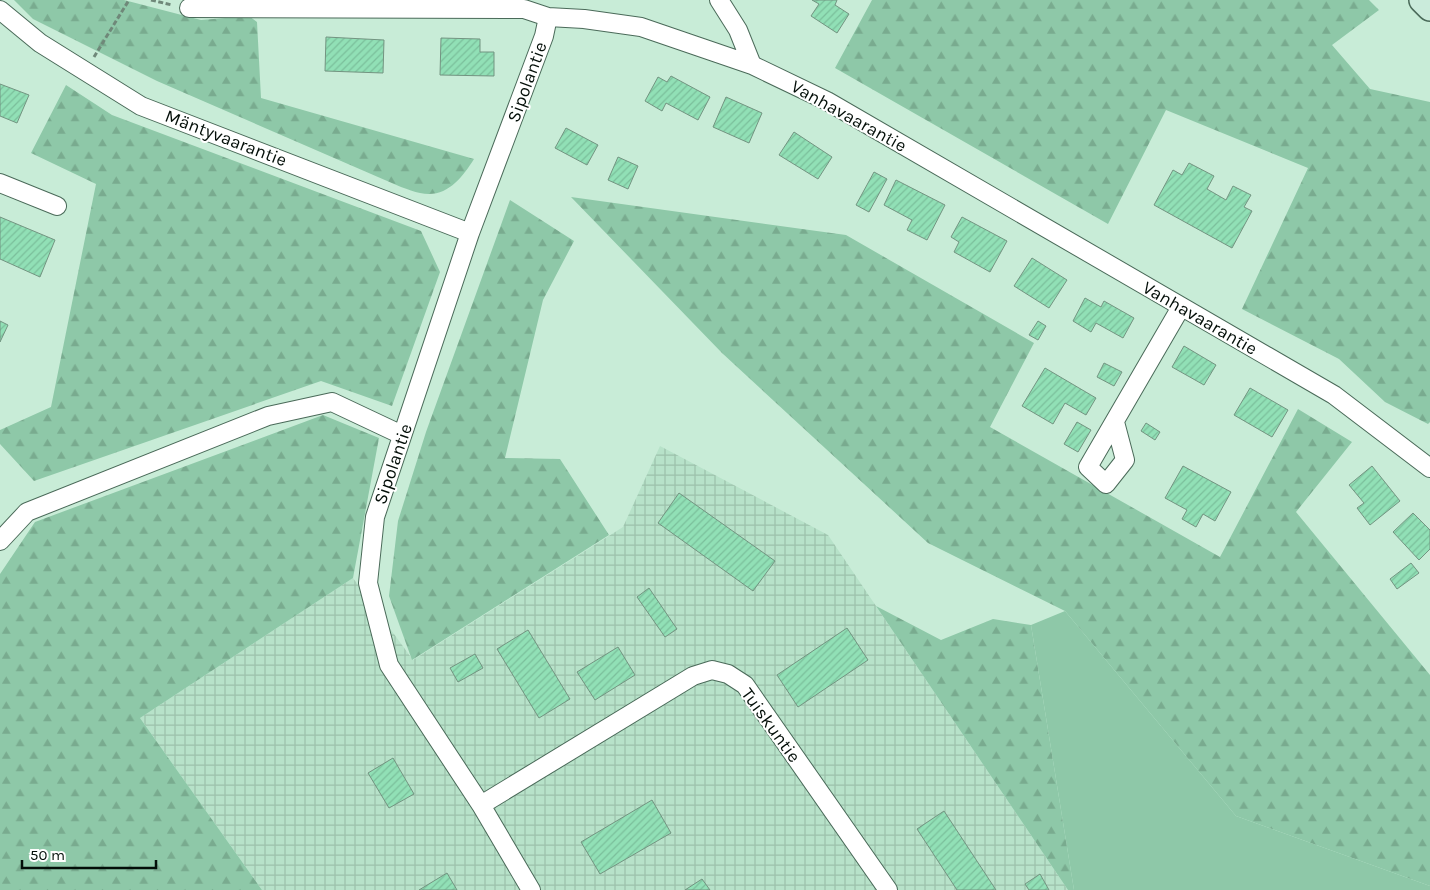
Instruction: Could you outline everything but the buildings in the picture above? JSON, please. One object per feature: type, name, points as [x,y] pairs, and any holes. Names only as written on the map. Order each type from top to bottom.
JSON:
[{"type":"street","points":[[719,0],[738,30],[752,64]]},
{"type":"street","points":[[1422,0],[1430,8]]},
{"type":"street","name":"Vanhavaarantie","points":[[189,8],[524,9],[548,17],[584,19],[641,27],[752,64],[827,101],[1334,395],[1430,468]]},
{"type":"street","name":"Mäntyvaarantie","points":[[0,10],[40,42],[141,106],[470,233]]},
{"type":"street","name":"Sipolantie","points":[[531,890],[481,805],[389,665],[368,583],[375,517],[470,233],[544,36],[548,17]]},
{"type":"street","points":[[0,183],[57,206]]},
{"type":"street","points":[[1115,422],[1181,307]]},
{"type":"street","points":[[0,542],[27,512],[268,416],[332,402],[402,435]]},
{"type":"street","name":"Tuiskuntie","points":[[481,805],[693,676],[712,670],[728,674],[745,685],[888,890]]},
{"type":"path","points":[[85,71],[129,0]]},
{"type":"path","points":[[151,0],[189,8]]},
{"type":"shaded area","points":[[660,446],[828,535],[1068,890],[262,890],[140,718],[353,578],[413,660],[623,527]]},
{"type":"green space","points":[[14,0],[124,0],[201,20],[249,16],[257,22],[261,98],[474,159],[458,180],[438,193],[420,193],[401,187],[157,81],[33,19]]},
{"type":"green space","points":[[872,0],[1369,0],[1379,10],[1332,45],[1370,89],[1430,102],[1430,422],[1428,424],[1385,402],[1339,359],[1242,309],[1308,168],[1166,110],[1108,224],[835,68]]},
{"type":"green space","points":[[66,85],[112,115],[421,231],[440,272],[392,406],[321,381],[34,481],[0,444],[0,430],[51,407],[96,184],[31,153]]},
{"type":"green space","points":[[571,197],[846,235],[1034,343],[990,427],[1220,557],[1298,409],[1352,442],[1296,512],[1430,675],[1430,886],[1236,816],[1065,611],[928,543],[722,353]]},
{"type":"green space","points":[[510,200],[574,241],[543,300],[505,458],[560,459],[609,535],[412,660],[389,596],[398,521],[426,432]]},
{"type":"green space","points":[[323,415],[379,438],[353,578],[140,718],[262,890],[0,890],[0,574],[35,522]]},
{"type":"green space","points":[[876,606],[941,640],[993,619],[1031,625],[1074,890],[1068,890]]},
{"type":"green space","points":[[1065,611],[1236,816],[1430,886],[1430,890],[1074,890],[1031,625]]}]
